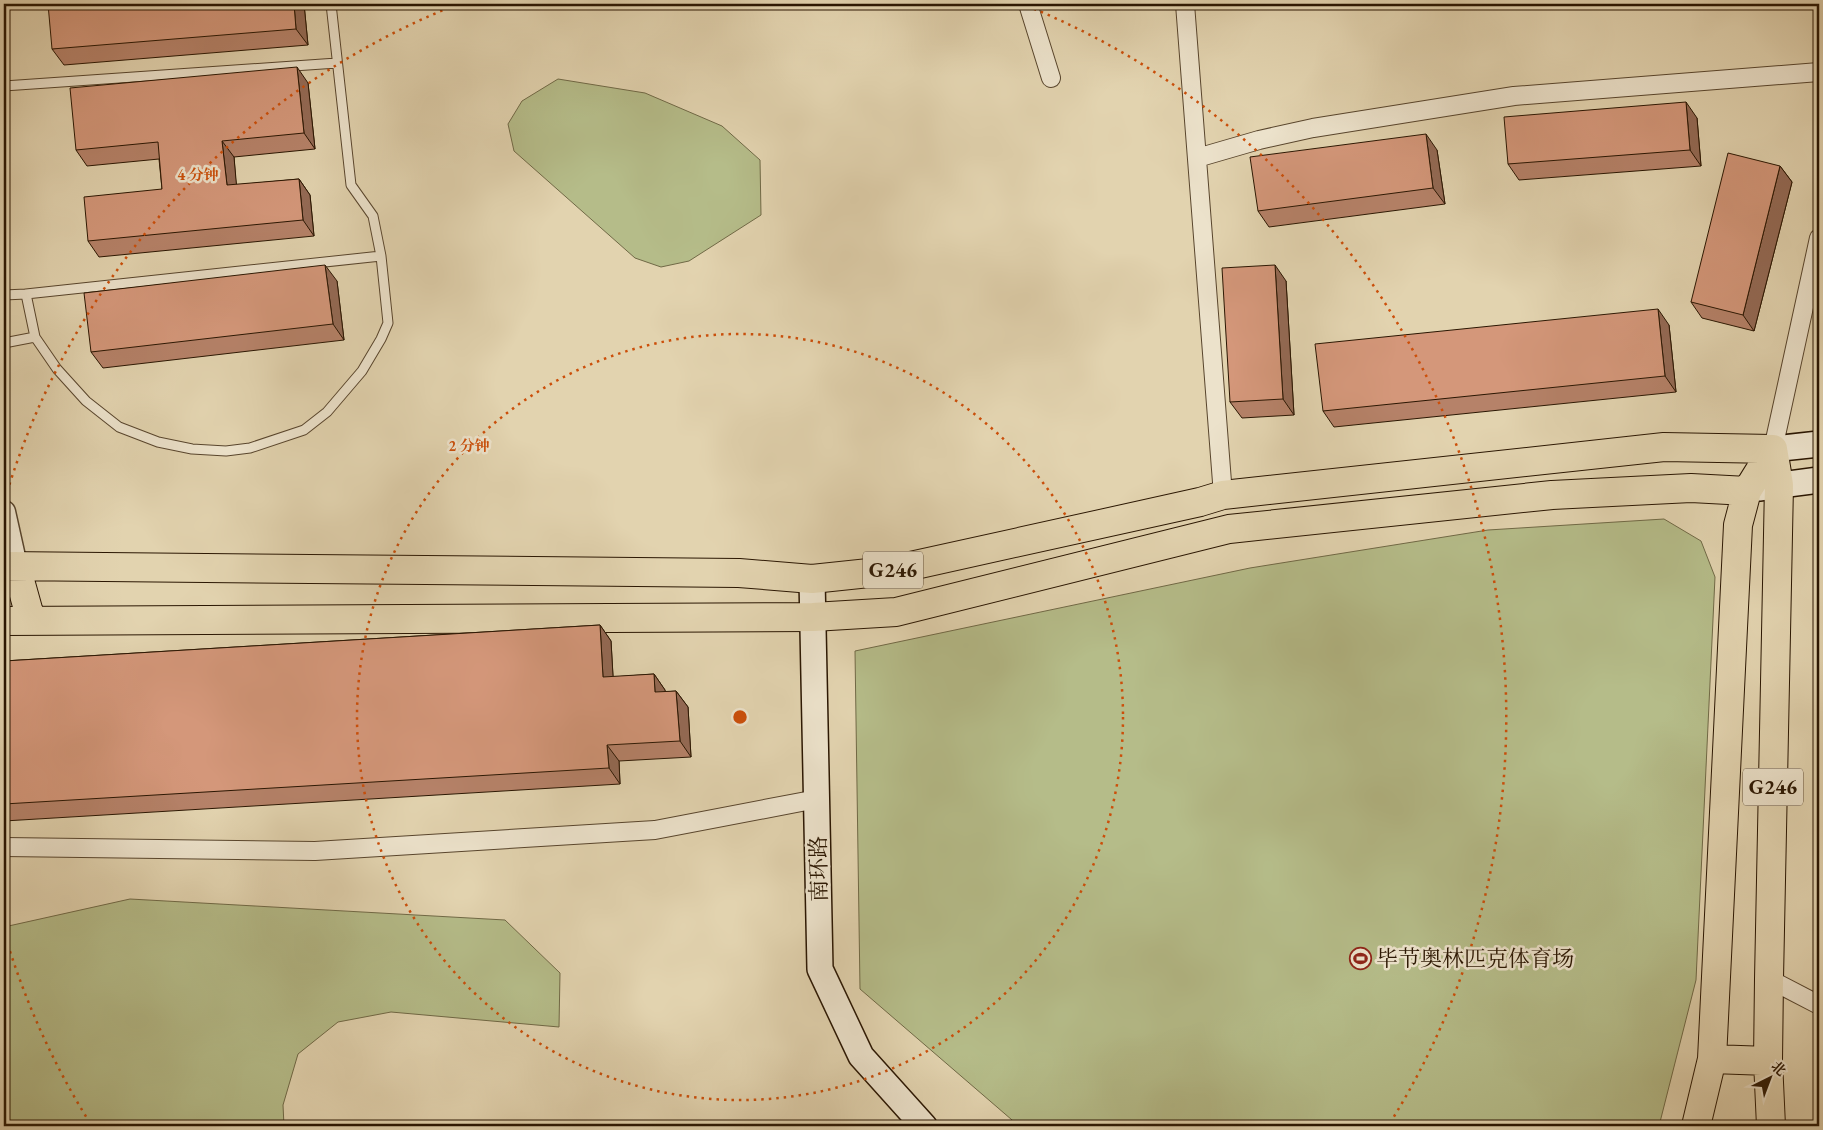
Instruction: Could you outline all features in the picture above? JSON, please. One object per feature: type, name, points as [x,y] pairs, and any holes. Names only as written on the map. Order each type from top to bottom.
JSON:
[{"type":"highway","name":"G246","points":[[10,566],[739,573],[812,580],[888,571],[1223,495],[1664,447],[1773,448]]},
{"type":"highway","name":"G246","points":[[1771,1126],[1768,1061],[1769,979],[1779,485],[1773,448]]},
{"type":"highway","name":"G246","points":[[1696,1126],[1712,1060],[1738,525],[1747,490],[1773,448]]},
{"type":"highway","name":"G246","points":[[4,621],[813,617],[896,612],[1229,529],[1552,496],[1691,488],[1747,490]]},
{"type":"highway","points":[[10,566],[31,620]]},
{"type":"highway","points":[[1712,1060],[1768,1061]]},
{"type":"main road","points":[[1773,448],[1819,444]]},
{"type":"main road","points":[[1747,490],[1819,480]]},
{"type":"main road","name":"南环路","points":[[812,580],[820,969],[861,1056],[924,1126]]},
{"type":"street","points":[[1028,4],[1051,78]]},
{"type":"street","points":[[1185,4],[1223,495]]},
{"type":"street","points":[[1197,158],[1259,140],[1313,128],[1514,96],[1819,72]]},
{"type":"street","points":[[1773,448],[1819,238]]},
{"type":"street","points":[[4,512],[10,566]]},
{"type":"street","points":[[4,847],[315,851],[654,830],[817,799]]},
{"type":"street","points":[[1769,979],[1819,1005]]},
{"type":"lane","points":[[26,294],[35,337],[57,369],[86,401],[119,427],[158,442],[192,449],[226,451],[250,448],[304,430],[327,412],[362,371],[388,323],[381,256],[373,216],[351,185],[331,4]]},
{"type":"lane","points":[[4,86],[337,63]]},
{"type":"lane","points":[[4,295],[381,256]]},
{"type":"lane","points":[[4,343],[35,337]]},
{"type":"green space","points":[[558,79],[645,93],[722,126],[760,160],[761,215],[689,261],[661,267],[635,258],[514,151],[508,124],[522,101]]},
{"type":"green space","points":[[1664,519],[1701,541],[1715,577],[1696,980],[1659,1126],[1019,1126],[860,989],[855,651],[1250,568],[1488,530]]},
{"type":"green space","points":[[130,899],[505,920],[560,973],[559,1027],[391,1012],[338,1022],[298,1054],[283,1105],[284,1126],[4,1126],[4,927]]},
{"type":"building","points":[[48,4],[294,4],[296,29],[52,49]]},
{"type":"building","points":[[297,67],[304,133],[222,141],[227,185],[299,179],[303,220],[88,241],[84,197],[162,189],[158,142],[76,150],[70,88]]},
{"type":"building","points":[[1686,102],[1690,150],[1508,164],[1504,117]]},
{"type":"building","points":[[1426,134],[1433,188],[1258,211],[1250,157]]},
{"type":"building","points":[[1728,153],[1780,166],[1743,315],[1691,302]]},
{"type":"building","points":[[325,265],[333,324],[91,352],[84,293]]},
{"type":"building","points":[[1275,265],[1283,399],[1230,402],[1222,268]]},
{"type":"building","points":[[1658,309],[1665,376],[1323,411],[1315,344]]},
{"type":"building","points":[[600,625],[603,677],[654,674],[655,692],[676,691],[680,741],[607,745],[609,768],[4,804],[4,661]]},
{"type":"place","name":"毕节奥林匹克体育场","points":[[1360,958]]}]
